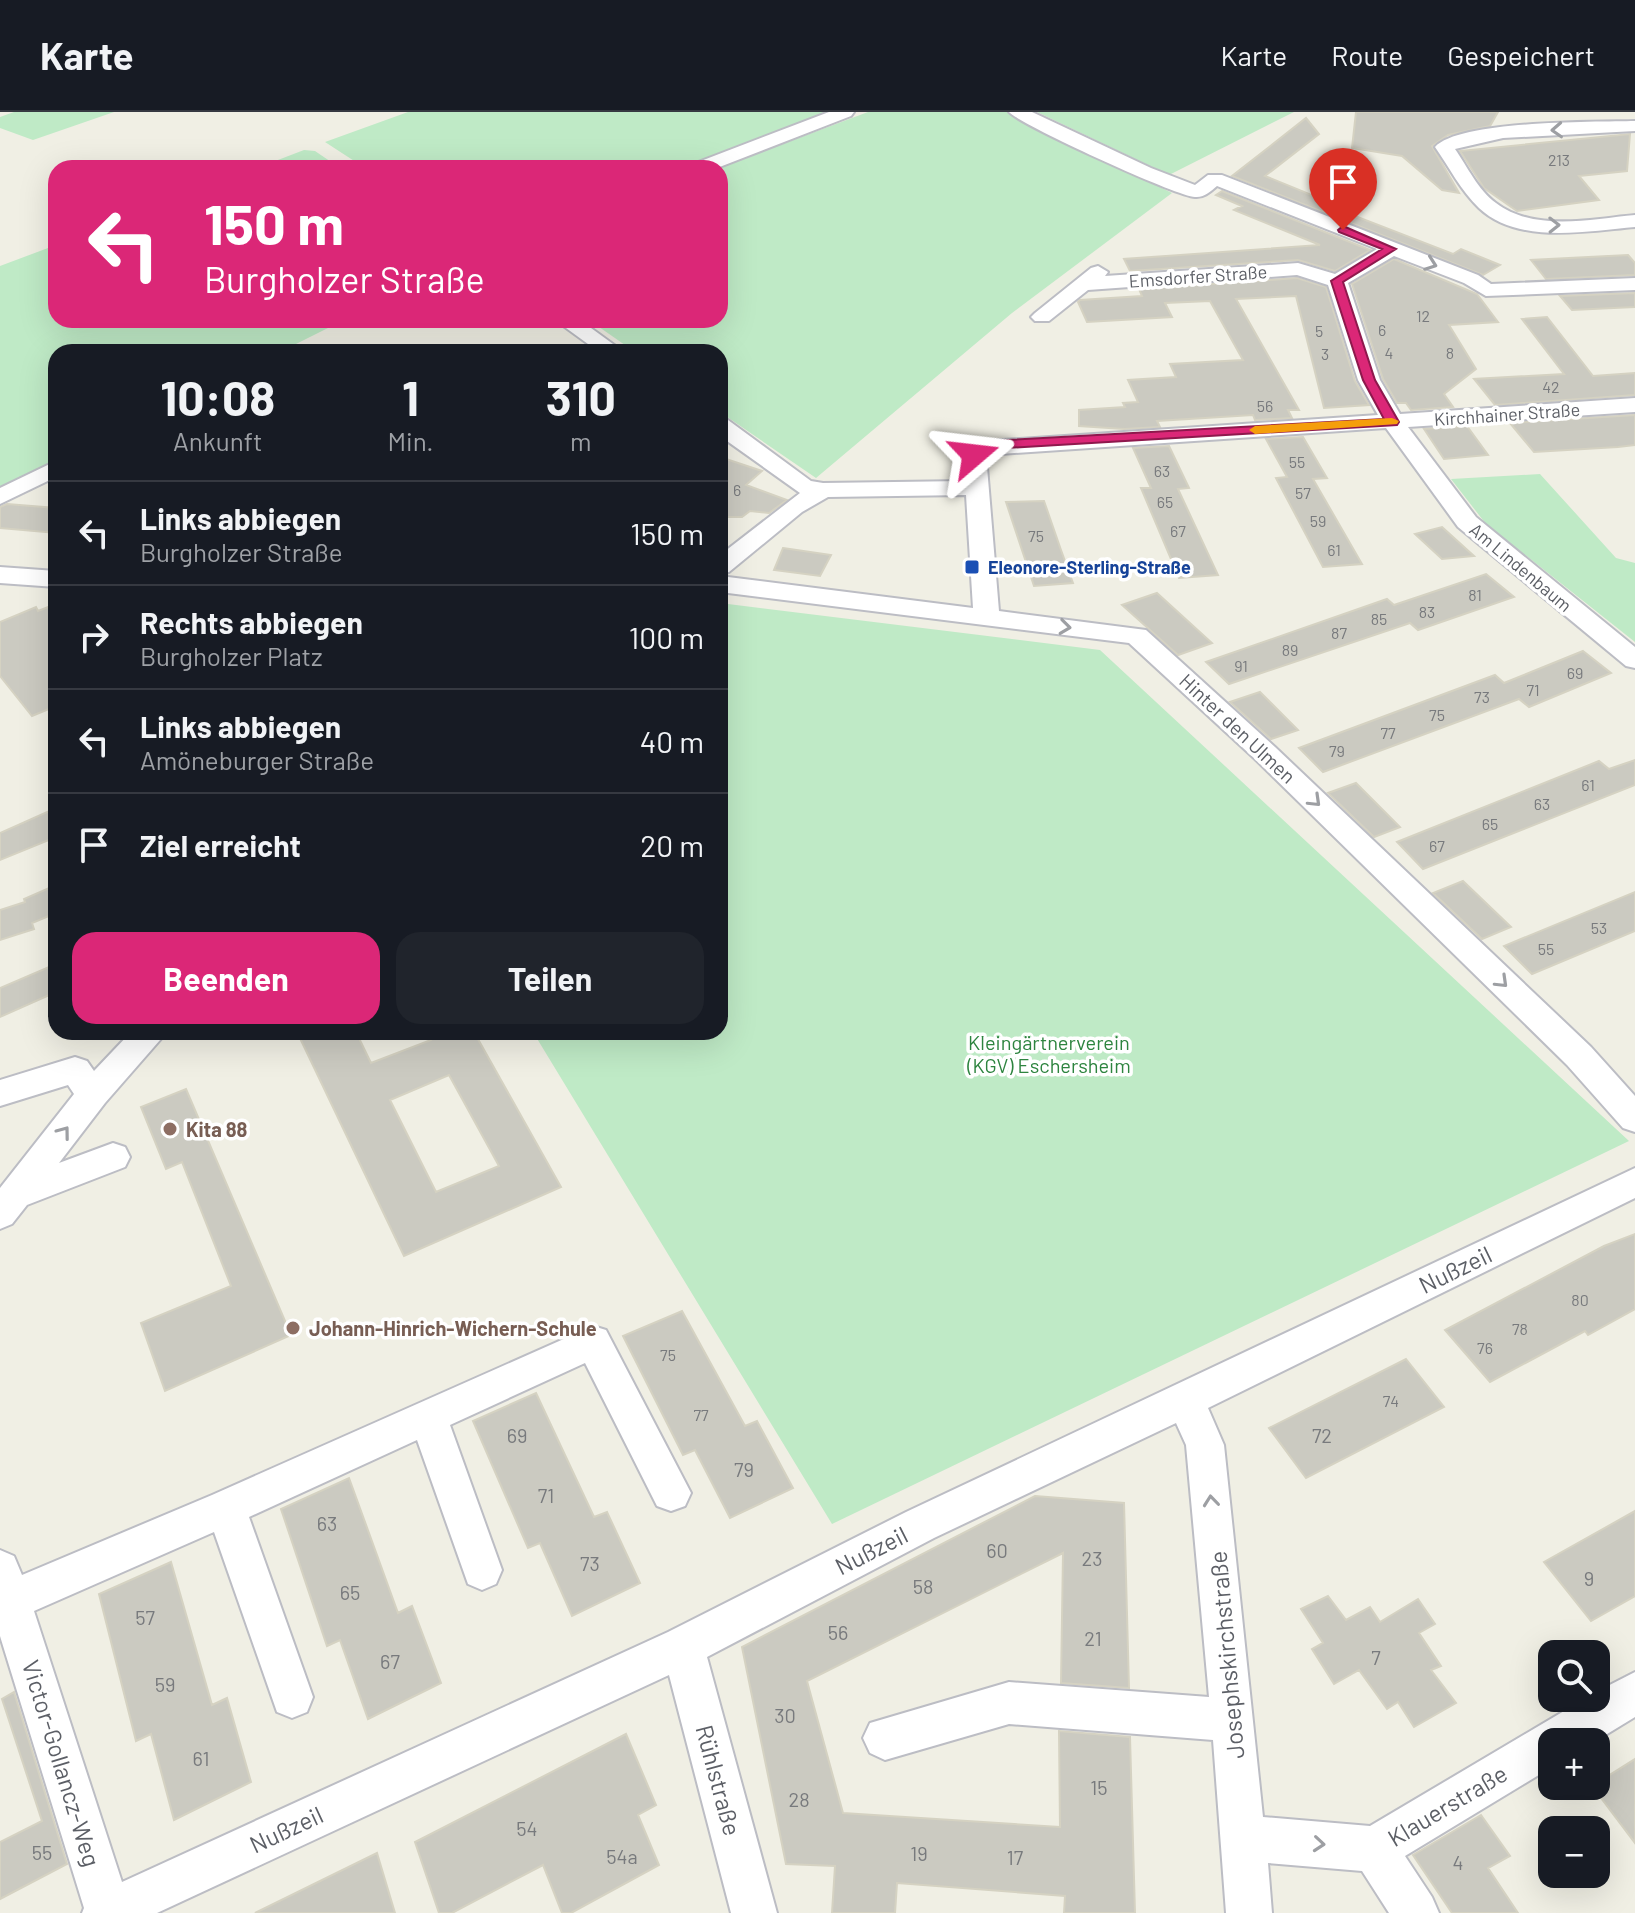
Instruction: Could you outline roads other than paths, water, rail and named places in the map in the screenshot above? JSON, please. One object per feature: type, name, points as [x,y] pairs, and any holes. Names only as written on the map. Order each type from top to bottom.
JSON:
[{"type":"street","points":[[721,160],[845,112]]},
{"type":"street","points":[[1018,112],[1144,172],[1197,192],[1215,179],[1471,279],[1486,290],[1635,284]]},
{"type":"street","points":[[1635,126],[1476,135],[1450,141],[1444,147],[1487,206],[1507,218],[1539,225],[1635,221]]},
{"type":"street","points":[[1311,272],[1369,240]]},
{"type":"street","points":[[1311,272],[1337,281],[1391,249]]},
{"type":"street","points":[[1042,317],[1113,260]]},
{"type":"street","name":"Emsdorfer Straße","points":[[1084,284],[1298,269],[1311,272]]},
{"type":"street","name":"Am Lindenbaum","points":[[1337,281],[1369,380],[1393,422],[1467,522],[1635,660]]},
{"type":"street","points":[[578,328],[601,344]]},
{"type":"street","name":"Kirchhainer Straße","points":[[987,617],[974,449],[989,445],[1635,405]]},
{"type":"street","points":[[728,431],[804,487],[823,490],[976,488]]},
{"type":"street","points":[[0,497],[48,472]]},
{"type":"street","points":[[728,561],[794,507],[823,490]]},
{"type":"street","points":[[0,575],[48,578]]},
{"type":"street","name":"Hinter den Ulmen","points":[[728,585],[1137,636],[1265,753],[1579,1056],[1635,1119]]},
{"type":"street","points":[[9,1204],[93,1094],[144,1040]]},
{"type":"street","points":[[0,1093],[75,1070],[93,1094]]},
{"type":"street","points":[[9,1204],[113,1157]]},
{"type":"street","name":"Nußzeil","points":[[106,1912],[683,1647],[920,1525],[1635,1182]]},
{"type":"street","points":[[6,1585],[226,1508],[593,1342],[671,1493]]},
{"type":"street","name":"Josephskirchstraße","points":[[1186,1400],[1205,1445],[1249,1913]]},
{"type":"street","points":[[427,1415],[482,1570]]},
{"type":"street","points":[[226,1508],[292,1697]]},
{"type":"street","name":"Victor-Gollancz-Weg","points":[[6,1585],[106,1912]]},
{"type":"street","name":"Rühlstraße","points":[[683,1647],[754,1913]]},
{"type":"street","name":"Klauerstraße","points":[[1576,1728],[1635,1693]]},
{"type":"street","points":[[885,1738],[1009,1703],[1233,1720]]},
{"type":"street","name":"Klauerstraße","points":[[1242,1838],[1374,1849],[1538,1750]]},
{"type":"street","points":[[1374,1849],[1416,1913]]},
{"type":"place","name":"Eleonore-Sterling-Straße","points":[[972,567]]},
{"type":"place","name":"Kita 88","points":[[170,1129]]},
{"type":"place","name":"Johann-Hinrich-Wichern-Schule","points":[[293,1328]]},
{"type":"park label","name":"Kleingärtnerverein (KGV) Eschersheim","points":[[1049,1054]]}]
